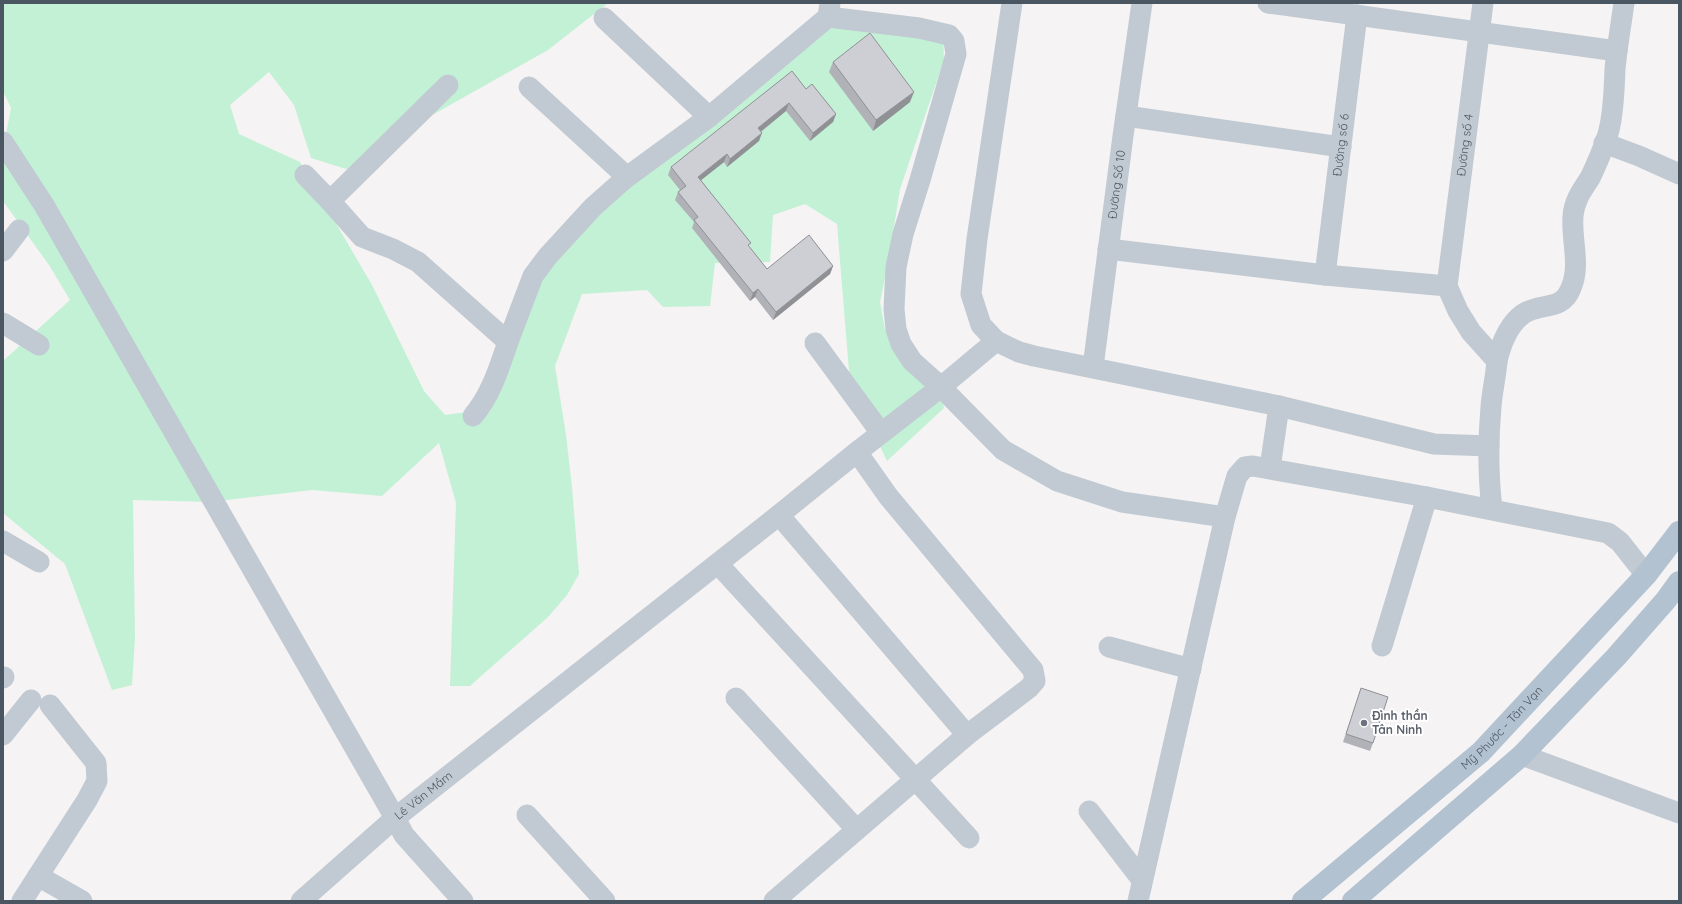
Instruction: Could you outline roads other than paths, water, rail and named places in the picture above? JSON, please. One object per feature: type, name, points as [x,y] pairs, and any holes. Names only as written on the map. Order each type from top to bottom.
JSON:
[{"type":"main road","name":"Mỹ Phước - Tân Vạn","points":[[1303,901],[1481,752],[1646,575],[1679,532]]},
{"type":"main road","points":[[1353,901],[1522,755],[1616,657],[1666,600],[1679,582]]},
{"type":"street","points":[[1012,3],[977,239],[971,294],[981,325],[996,342],[1019,352],[1279,406],[1434,444],[1488,446]]},
{"type":"street","name":"Đường Số 10","points":[[1093,367],[1142,3]]},
{"type":"street","points":[[1268,3],[1617,51]]},
{"type":"street","name":"Đường số 4","points":[[1447,286],[1483,3]]},
{"type":"street","points":[[1492,509],[1488,446],[1491,405],[1500,348],[1510,328],[1523,314],[1546,306],[1561,303],[1568,296],[1572,287],[1576,262],[1573,216],[1576,201],[1581,190],[1590,177],[1609,131],[1613,109],[1617,51],[1624,3]]},
{"type":"street","points":[[473,416],[483,404],[496,378],[533,276],[548,256],[593,207],[627,177],[709,117],[829,10],[950,35],[954,41],[956,54],[903,234],[896,267],[894,309],[896,329],[901,344],[912,361],[941,387],[1004,450],[1058,481],[1122,502],[1225,517]]},
{"type":"street","name":"Đường số 6","points":[[1325,275],[1357,15]]},
{"type":"street","points":[[604,18],[709,117]]},
{"type":"street","points":[[330,201],[448,85]]},
{"type":"street","points":[[529,87],[627,177]]},
{"type":"street","points":[[1126,116],[1341,147]]},
{"type":"street","points":[[3,142],[44,204],[395,818],[301,901]]},
{"type":"street","points":[[1604,143],[1639,156],[1679,174]]},
{"type":"street","points":[[305,175],[362,236],[393,249],[418,262],[508,342]]},
{"type":"street","points":[[3,252],[19,230]]},
{"type":"street","points":[[1108,249],[1325,275],[1447,286],[1458,311],[1471,332],[1497,361]]},
{"type":"street","points":[[3,324],[39,345]]},
{"type":"street","name":"Lê Văn Mầm","points":[[463,901],[408,839],[395,818],[779,516],[996,342]]},
{"type":"street","points":[[815,343],[881,433]]},
{"type":"street","points":[[1270,468],[1279,406]]},
{"type":"street","points":[[774,901],[914,779],[967,735],[1029,688],[1035,681],[1033,670],[892,501],[857,452]]},
{"type":"street","points":[[1138,901],[1225,517],[1237,476],[1245,467],[1253,466],[1270,468],[1492,509],[1608,533],[1620,542],[1646,575]]},
{"type":"street","points":[[1382,646],[1427,497]]},
{"type":"street","points":[[779,516],[967,735]]},
{"type":"street","points":[[3,541],[39,562]]},
{"type":"street","points":[[718,564],[968,838]]},
{"type":"street","points":[[1109,647],[1191,669]]},
{"type":"street","points":[[736,698],[856,829]]},
{"type":"street","points":[[3,735],[40,702],[96,763],[97,781],[87,800],[22,901]]},
{"type":"street","points":[[1522,755],[1679,813]]},
{"type":"street","points":[[1089,811],[1142,880]]},
{"type":"street","points":[[527,815],[606,901]]},
{"type":"street","points":[[38,876],[82,901]]},
{"type":"place","name":"Đình thần Tân Ninh","points":[[1364,723]]}]
